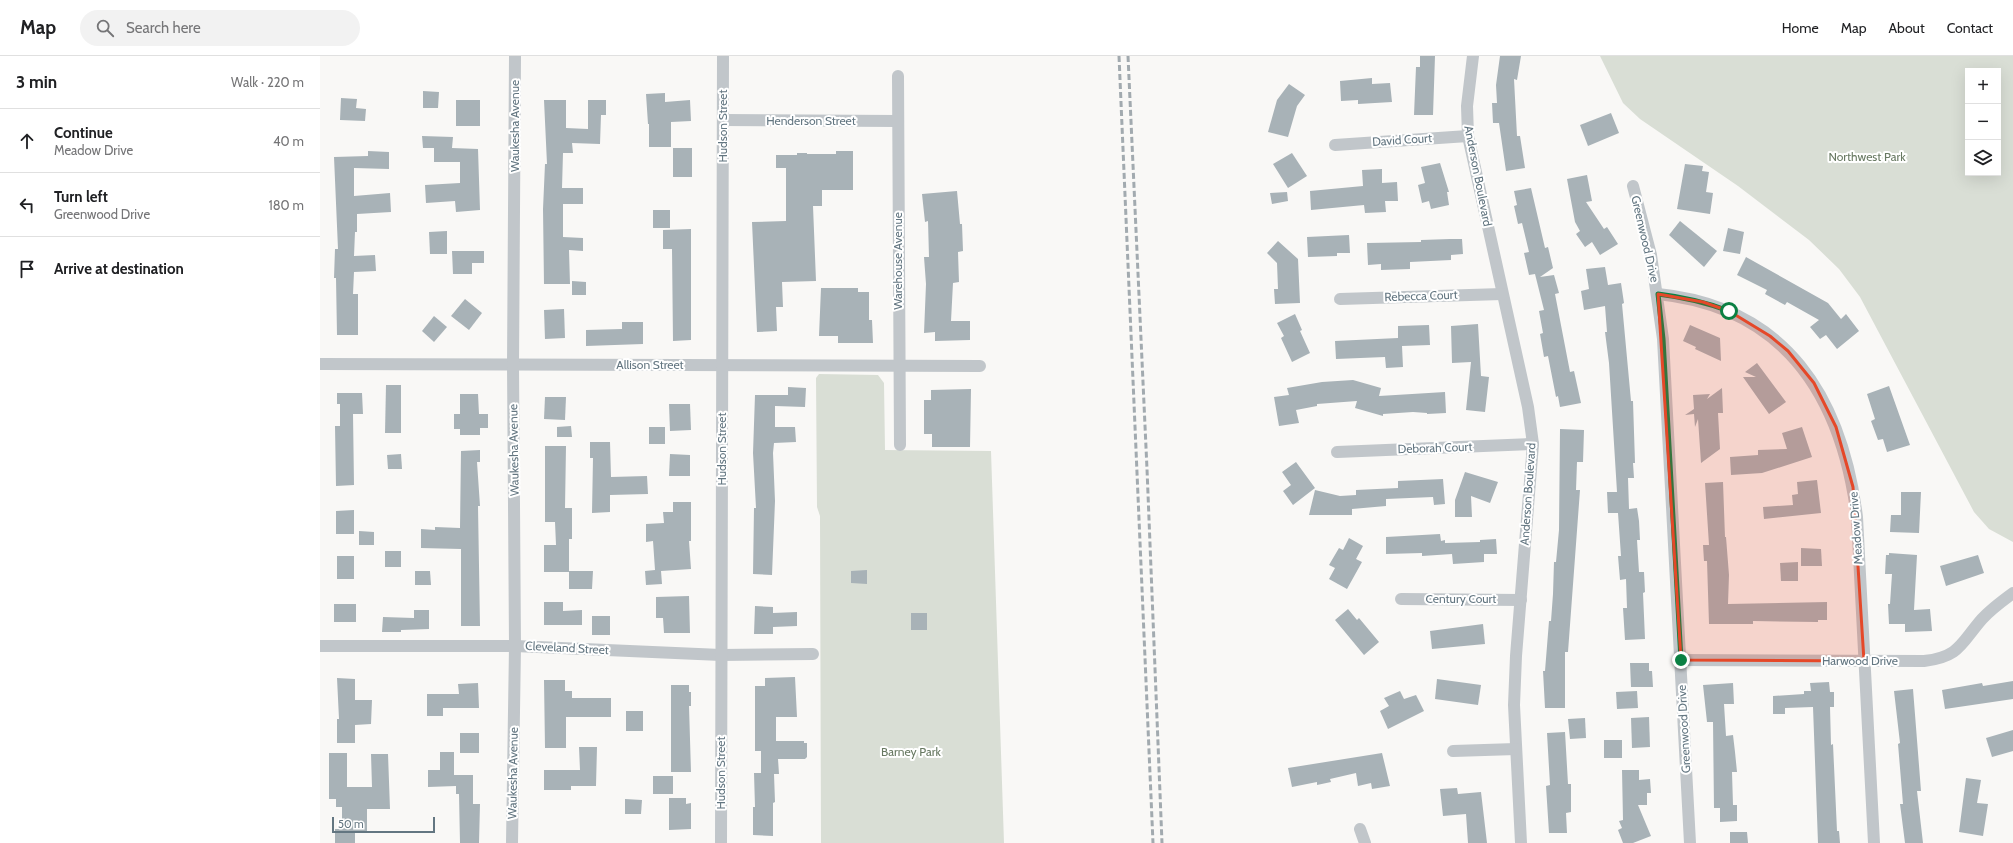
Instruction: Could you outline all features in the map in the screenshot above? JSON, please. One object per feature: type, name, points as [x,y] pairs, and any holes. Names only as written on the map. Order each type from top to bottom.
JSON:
[{"type":"street","name":"Waukesha Avenue","points":[[512,843],[515,646],[513,365],[515,56]]},
{"type":"street","name":"Hudson Street","points":[[721,843],[723,56]]},
{"type":"street","name":"Anderson Boulevard","points":[[1473,56],[1467,106],[1468,136],[1528,407],[1533,444],[1516,656],[1514,705],[1521,843]]},
{"type":"street","name":"Warehouse Avenue","points":[[898,76],[900,445]]},
{"type":"street","name":"Henderson Street","points":[[724,120],[898,121]]},
{"type":"street","name":"David Court","points":[[1335,145],[1468,136]]},
{"type":"street","name":"Greenwood Drive","points":[[1633,186],[1651,255],[1658,294],[1663,339],[1690,843]]},
{"type":"street","name":"Rebecca Court","points":[[1340,299],[1502,294]]},
{"type":"street","name":"Meadow Drive","points":[[1658,294],[1680,296],[1703,302],[1729,311],[1753,324],[1770,336],[1797,361],[1814,383],[1826,404],[1846,456],[1853,486],[1857,517],[1874,843]]},
{"type":"street","name":"Allison Street","points":[[320,364],[980,366]]},
{"type":"street","name":"Deborah Court","points":[[1337,452],[1533,444]]},
{"type":"street","name":"Harwood Drive","points":[[1681,660],[1924,661],[1946,656],[1957,650],[1967,640],[1981,620],[1995,606],[2013,593]]},
{"type":"street","name":"Century Court","points":[[1401,599],[1521,600]]},
{"type":"street","name":"Cleveland Street","points":[[320,646],[515,646],[721,655],[814,654]]},
{"type":"street","points":[[1453,751],[1516,749]]},
{"type":"street","points":[[1360,829],[1365,843]]},
{"type":"highlighted area","points":[[1658,294],[1703,302],[1729,311],[1770,336],[1788,351],[1814,383],[1836,427],[1853,487],[1864,661],[1681,660]]},
{"type":"green space","name":"Northwest Park","points":[[1600,56],[2013,56],[2013,542],[1989,529],[1974,512],[1860,297],[1839,269],[1809,240],[1738,186],[1640,119],[1623,103]]},
{"type":"green space","name":"Barney Park","points":[[819,374],[878,375],[884,383],[885,450],[991,451],[1004,843],[821,843],[820,516],[817,507],[816,378]]},
{"type":"building","points":[[1420,56],[1435,56],[1433,115],[1414,115],[1416,67],[1420,67]]},
{"type":"building","points":[[1500,56],[1521,56],[1517,80],[1514,79],[1517,136],[1520,136],[1525,168],[1506,171],[1499,123],[1493,123],[1492,103],[1497,103],[1496,85]]},
{"type":"building","points":[[1372,78],[1372,84],[1390,83],[1392,102],[1358,104],[1358,100],[1341,101],[1340,81]]},
{"type":"building","points":[[1289,84],[1305,95],[1297,106],[1288,137],[1268,132],[1277,100]]},
{"type":"building","points":[[423,91],[439,92],[438,108],[423,108]]},
{"type":"building","points":[[665,93],[665,102],[690,100],[691,121],[671,122],[671,147],[649,147],[649,124],[646,94]]},
{"type":"building","points":[[341,98],[357,99],[356,108],[366,109],[365,121],[340,120]]},
{"type":"building","points":[[456,100],[480,100],[480,126],[456,126]]},
{"type":"building","points":[[544,100],[566,100],[566,128],[588,129],[588,100],[606,100],[606,115],[601,115],[600,144],[572,143],[573,153],[563,153],[562,188],[583,188],[583,204],[563,204],[563,237],[583,238],[583,251],[569,250],[570,284],[544,284],[543,209],[545,164],[547,164]]},
{"type":"building","points":[[1611,113],[1619,133],[1588,146],[1580,125]]},
{"type":"building","points":[[422,136],[453,137],[452,148],[478,149],[480,210],[456,212],[455,201],[426,203],[425,185],[460,183],[460,162],[434,162],[434,148],[423,148]]},
{"type":"building","points":[[673,148],[692,148],[692,177],[673,177]]},
{"type":"building","points":[[368,151],[389,152],[389,169],[354,168],[354,196],[390,193],[391,212],[357,214],[357,232],[355,232],[354,256],[375,255],[376,271],[354,272],[353,294],[358,294],[358,335],[337,335],[336,278],[334,278],[335,249],[338,249],[334,157],[368,156]]},
{"type":"building","points":[[836,151],[853,151],[853,190],[822,190],[822,206],[813,206],[816,281],[782,282],[783,307],[776,307],[777,331],[757,332],[752,222],[786,221],[786,168],[776,168],[776,155],[797,155],[797,153],[836,154]]},
{"type":"building","points":[[1292,153],[1307,176],[1288,188],[1273,164]]},
{"type":"building","points":[[1440,163],[1449,192],[1447,192],[1449,205],[1431,209],[1429,201],[1422,203],[1418,185],[1425,183],[1421,167]]},
{"type":"building","points":[[1685,164],[1703,166],[1702,171],[1709,172],[1706,192],[1713,193],[1710,214],[1677,209]]},
{"type":"building","points":[[1382,169],[1382,183],[1397,182],[1398,201],[1385,201],[1386,212],[1365,213],[1364,205],[1311,210],[1310,191],[1363,186],[1362,170]]},
{"type":"building","points":[[1587,175],[1592,201],[1586,202],[1604,229],[1607,227],[1618,244],[1600,255],[1592,242],[1585,247],[1576,234],[1580,231],[1575,222],[1567,179]]},
{"type":"building","points":[[1531,188],[1545,248],[1548,247],[1553,268],[1540,277],[1554,275],[1559,293],[1555,294],[1570,372],[1574,371],[1581,403],[1560,407],[1558,396],[1556,397],[1548,356],[1544,357],[1540,334],[1543,333],[1539,311],[1544,310],[1535,274],[1529,275],[1524,253],[1529,252],[1522,223],[1518,224],[1514,206],[1517,205],[1514,191]]},
{"type":"building","points":[[957,191],[960,224],[962,224],[963,251],[958,252],[959,282],[953,283],[951,321],[970,321],[970,340],[935,341],[935,332],[924,333],[926,284],[924,257],[929,257],[928,221],[925,222],[922,194]]},
{"type":"building","points":[[1287,192],[1288,201],[1272,204],[1270,193]]},
{"type":"building","points":[[653,210],[670,210],[670,228],[653,228]]},
{"type":"building","points":[[1680,221],[1717,251],[1704,267],[1669,235]]},
{"type":"building","points":[[1728,228],[1744,232],[1740,254],[1723,251]]},
{"type":"building","points":[[691,229],[691,340],[673,341],[672,249],[663,249],[663,230]]},
{"type":"building","points":[[447,231],[447,254],[430,254],[429,232]]},
{"type":"building","points":[[1349,235],[1350,253],[1337,253],[1337,256],[1308,257],[1307,237]]},
{"type":"building","points":[[1462,239],[1463,254],[1451,255],[1451,260],[1410,262],[1410,269],[1381,270],[1381,264],[1368,265],[1367,243],[1421,242],[1421,240]]},
{"type":"building","points":[[1278,241],[1298,259],[1300,303],[1275,304],[1274,289],[1278,289],[1277,263],[1267,253]]},
{"type":"building","points":[[452,251],[484,251],[484,263],[472,263],[472,274],[453,274]]},
{"type":"building","points":[[1746,257],[1828,303],[1841,319],[1846,314],[1859,331],[1837,349],[1826,335],[1820,339],[1810,327],[1819,320],[1787,302],[1785,305],[1765,294],[1767,290],[1737,275]]},
{"type":"building","points":[[1605,267],[1608,285],[1621,283],[1624,303],[1622,304],[1631,401],[1633,401],[1635,463],[1633,463],[1634,478],[1628,478],[1629,509],[1637,508],[1639,521],[1640,540],[1637,540],[1639,572],[1644,572],[1645,592],[1643,593],[1645,639],[1625,640],[1623,608],[1627,608],[1626,579],[1620,580],[1618,556],[1621,556],[1618,513],[1608,513],[1607,492],[1617,492],[1609,363],[1605,332],[1607,332],[1605,306],[1584,310],[1581,291],[1589,289],[1586,269]]},
{"type":"building","points":[[572,281],[586,282],[586,295],[572,295]]},
{"type":"building","points":[[821,288],[858,288],[858,292],[869,292],[869,320],[872,320],[873,343],[838,343],[838,336],[819,336]]},
{"type":"building","points":[[465,299],[482,313],[469,330],[451,316]]},
{"type":"building","points":[[564,309],[565,338],[545,339],[544,310]]},
{"type":"building","points":[[1295,314],[1302,330],[1300,331],[1310,353],[1292,362],[1281,338],[1284,336],[1277,323]]},
{"type":"building","points":[[434,316],[447,327],[434,342],[422,331]]},
{"type":"building","points":[[622,322],[643,322],[643,344],[586,346],[586,330],[622,329]]},
{"type":"building","points":[[1478,324],[1481,376],[1489,377],[1485,412],[1466,410],[1471,362],[1452,363],[1451,326]]},
{"type":"building","points":[[1429,325],[1430,345],[1402,346],[1403,367],[1386,368],[1385,357],[1336,359],[1335,341],[1398,338],[1398,326]]},
{"type":"building","points":[[1690,325],[1720,338],[1721,361],[1695,349],[1696,347],[1683,341]]},
{"type":"building","points":[[1757,363],[1786,402],[1769,414],[1743,377],[1756,377],[1745,372]]},
{"type":"building","points":[[1353,380],[1381,388],[1379,396],[1445,392],[1446,413],[1427,414],[1413,412],[1383,414],[1383,416],[1355,408],[1357,401],[1317,404],[1317,406],[1296,410],[1299,423],[1279,426],[1274,397],[1289,395],[1287,388],[1322,382]]},
{"type":"building","points":[[386,385],[401,385],[401,433],[385,433]]},
{"type":"building","points":[[1889,386],[1910,445],[1887,452],[1883,439],[1878,440],[1871,421],[1875,419],[1867,394]]},
{"type":"building","points":[[788,387],[806,388],[805,407],[775,406],[775,427],[795,427],[796,442],[774,443],[775,501],[772,575],[753,574],[754,508],[756,508],[753,453],[755,395],[788,395]]},
{"type":"building","points":[[1722,388],[1723,413],[1718,413],[1720,449],[1701,463],[1698,419],[1695,427],[1694,414],[1685,415],[1694,409],[1693,395],[1710,394],[1707,399]]},
{"type":"building","points":[[971,389],[970,447],[932,447],[932,434],[924,434],[924,400],[931,400],[931,390]]},
{"type":"building","points":[[337,393],[362,393],[363,414],[353,414],[354,485],[336,486],[335,426],[340,426],[340,404],[337,404]]},
{"type":"building","points":[[460,394],[478,394],[479,414],[488,414],[488,428],[480,428],[480,435],[460,435],[460,429],[454,429],[454,414],[460,414]]},
{"type":"building","points":[[545,397],[566,397],[565,420],[544,419]]},
{"type":"building","points":[[669,404],[690,404],[691,430],[670,431]]},
{"type":"building","points":[[571,426],[572,437],[557,437],[557,427]]},
{"type":"building","points":[[649,427],[665,427],[665,444],[649,444]]},
{"type":"building","points":[[1802,427],[1812,457],[1762,473],[1731,475],[1730,457],[1758,455],[1758,450],[1787,449],[1782,433]]},
{"type":"building","points":[[1560,429],[1584,430],[1583,462],[1577,462],[1576,490],[1580,490],[1568,652],[1565,652],[1565,708],[1545,708],[1543,671],[1545,671],[1549,621],[1551,621],[1554,562],[1556,562],[1559,530]]},
{"type":"building","points":[[590,442],[610,442],[611,477],[647,476],[648,494],[610,495],[610,512],[592,513],[593,458],[590,458]]},
{"type":"building","points":[[545,446],[566,446],[565,508],[572,508],[572,539],[569,539],[569,571],[593,571],[592,589],[569,589],[569,572],[544,572],[544,545],[556,545],[555,522],[545,522]]},
{"type":"building","points":[[480,450],[480,462],[477,462],[480,506],[478,506],[480,626],[461,626],[461,549],[421,548],[421,529],[435,530],[435,527],[460,528],[461,451]]},
{"type":"building","points":[[401,454],[402,469],[388,469],[387,455]]},
{"type":"building","points":[[670,454],[690,455],[690,476],[669,476]]},
{"type":"building","points":[[1296,462],[1315,488],[1293,505],[1283,491],[1291,485],[1282,472]]},
{"type":"building","points":[[1465,472],[1498,482],[1490,503],[1471,496],[1472,517],[1455,517],[1455,500]]},
{"type":"building","points":[[1443,479],[1445,504],[1434,505],[1433,497],[1386,499],[1386,506],[1352,509],[1352,515],[1309,515],[1315,490],[1340,496],[1356,495],[1356,490],[1398,488],[1398,481]]},
{"type":"building","points":[[1817,480],[1821,513],[1764,519],[1763,507],[1793,505],[1792,495],[1798,494],[1797,482]]},
{"type":"building","points":[[1723,482],[1725,537],[1729,575],[1728,604],[1827,602],[1827,620],[1818,620],[1818,622],[1753,621],[1753,624],[1709,624],[1707,561],[1704,561],[1703,545],[1709,545],[1705,483]]},
{"type":"building","points":[[1901,492],[1921,492],[1919,533],[1890,532],[1891,515],[1901,515]]},
{"type":"building","points":[[673,502],[691,502],[691,541],[689,541],[691,569],[661,571],[662,584],[646,585],[645,571],[655,570],[653,541],[646,542],[646,524],[664,523],[663,512],[673,512]]},
{"type":"building","points":[[354,510],[354,534],[336,534],[336,511]]},
{"type":"building","points":[[359,531],[374,532],[374,545],[359,545]]},
{"type":"building","points":[[1440,534],[1441,541],[1445,540],[1445,543],[1480,542],[1480,540],[1496,539],[1497,554],[1484,554],[1484,562],[1453,564],[1452,554],[1422,556],[1422,553],[1386,554],[1386,537]]},
{"type":"building","points":[[1349,538],[1363,546],[1356,559],[1362,562],[1347,589],[1329,579],[1335,568],[1329,565],[1339,548],[1343,550]]},
{"type":"building","points":[[1801,548],[1821,549],[1822,566],[1801,566]]},
{"type":"building","points":[[385,551],[401,551],[401,567],[385,567]]},
{"type":"building","points":[[1889,553],[1917,555],[1914,610],[1930,609],[1932,631],[1905,632],[1905,624],[1889,624],[1888,604],[1890,604],[1892,574],[1885,574],[1886,555],[1889,555]]},
{"type":"building","points":[[1978,555],[1984,573],[1946,586],[1940,566]]},
{"type":"building","points":[[337,556],[354,556],[354,579],[337,579]]},
{"type":"building","points":[[1798,562],[1798,581],[1781,581],[1780,563]]},
{"type":"building","points":[[867,570],[867,584],[851,583],[851,571]]},
{"type":"building","points":[[415,571],[430,571],[431,585],[415,585]]},
{"type":"building","points":[[689,596],[690,633],[664,633],[663,618],[656,618],[656,597]]},
{"type":"building","points":[[544,602],[563,602],[563,611],[582,610],[582,625],[544,625]]},
{"type":"building","points":[[334,604],[356,604],[356,622],[334,622]]},
{"type":"building","points":[[755,606],[773,607],[773,613],[797,612],[797,626],[773,627],[773,634],[754,634]]},
{"type":"building","points":[[1348,609],[1357,620],[1359,618],[1379,642],[1364,655],[1335,620]]},
{"type":"building","points":[[414,610],[429,610],[429,629],[401,630],[401,632],[382,632],[383,617],[414,618]]},
{"type":"building","points":[[911,613],[927,613],[927,630],[911,630]]},
{"type":"building","points":[[592,616],[610,616],[610,635],[592,635]]},
{"type":"building","points":[[1483,624],[1485,644],[1432,649],[1430,631]]},
{"type":"building","points":[[1630,663],[1649,663],[1649,671],[1652,671],[1653,687],[1631,687]]},
{"type":"building","points":[[795,677],[797,717],[776,717],[776,741],[804,741],[804,743],[807,743],[807,757],[805,759],[778,759],[779,774],[774,774],[775,802],[773,803],[773,836],[753,835],[753,807],[755,807],[754,773],[761,773],[761,751],[755,751],[755,686],[765,686],[765,678]]},
{"type":"building","points":[[337,678],[355,679],[355,700],[372,700],[371,724],[355,725],[355,743],[337,743],[337,719],[339,719]]},
{"type":"building","points":[[1437,679],[1481,685],[1478,705],[1435,699]]},
{"type":"building","points":[[544,680],[565,680],[565,691],[572,691],[572,698],[611,698],[611,717],[566,717],[566,748],[545,748]]},
{"type":"building","points":[[2013,681],[2013,699],[1945,709],[1942,690],[1982,683],[1983,686]]},
{"type":"building","points":[[1829,682],[1830,692],[1834,692],[1834,707],[1830,707],[1831,745],[1833,744],[1837,831],[1839,831],[1840,843],[1818,843],[1813,707],[1785,708],[1785,714],[1773,714],[1773,696],[1804,694],[1804,691],[1811,691],[1810,683]]},
{"type":"building","points":[[478,683],[479,708],[443,708],[443,716],[427,716],[427,694],[459,694],[458,684]]},
{"type":"building","points":[[1733,683],[1734,704],[1724,704],[1726,736],[1733,735],[1735,752],[1737,772],[1732,772],[1733,805],[1737,805],[1737,821],[1720,822],[1720,808],[1714,808],[1713,722],[1707,722],[1703,685]]},
{"type":"building","points":[[671,685],[689,685],[689,692],[691,692],[691,706],[689,706],[691,772],[671,772]]},
{"type":"building","points":[[1913,689],[1921,791],[1917,791],[1923,843],[1905,843],[1900,804],[1903,804],[1898,744],[1900,743],[1894,691]]},
{"type":"building","points":[[1400,691],[1404,699],[1416,695],[1424,711],[1388,729],[1380,711],[1389,706],[1384,698]]},
{"type":"building","points":[[1637,691],[1638,708],[1617,709],[1616,692]]},
{"type":"building","points":[[626,711],[643,711],[643,731],[626,731]]},
{"type":"building","points":[[1649,717],[1650,747],[1632,748],[1631,718]]},
{"type":"building","points":[[1585,718],[1586,738],[1570,739],[1568,719]]},
{"type":"building","points":[[2013,730],[2013,751],[1992,757],[1986,738]]},
{"type":"building","points":[[1565,732],[1568,784],[1571,784],[1571,812],[1566,813],[1567,833],[1549,833],[1546,786],[1550,785],[1547,733]]},
{"type":"building","points":[[460,733],[479,733],[479,753],[460,753]]},
{"type":"building","points":[[1604,740],[1622,740],[1622,758],[1604,758]]},
{"type":"building","points":[[579,747],[597,747],[596,786],[571,786],[571,790],[544,790],[544,770],[580,770]]},
{"type":"building","points":[[440,752],[454,752],[454,775],[473,775],[473,804],[480,804],[479,843],[460,843],[459,794],[456,794],[456,786],[428,787],[428,770],[440,770]]},
{"type":"building","points":[[329,753],[347,753],[347,787],[372,787],[371,754],[388,754],[390,809],[367,809],[367,832],[355,832],[355,843],[335,843],[335,829],[342,829],[342,807],[336,807],[336,799],[329,799]]},
{"type":"building","points":[[1382,753],[1390,786],[1372,789],[1371,783],[1358,786],[1356,773],[1330,779],[1331,782],[1317,785],[1317,782],[1292,787],[1288,768]]},
{"type":"building","points":[[1622,770],[1639,770],[1639,780],[1650,779],[1651,793],[1647,793],[1647,805],[1638,805],[1651,836],[1633,843],[1623,843],[1618,830],[1622,828],[1619,821],[1623,820]]},
{"type":"building","points":[[653,776],[673,776],[673,794],[653,794]]},
{"type":"building","points":[[1966,778],[1981,780],[1977,803],[1988,804],[1983,836],[1959,832]]},
{"type":"building","points":[[1457,788],[1458,794],[1481,792],[1487,843],[1468,843],[1466,814],[1443,816],[1440,789]]},
{"type":"building","points":[[669,798],[686,798],[686,804],[691,803],[691,829],[669,830]]},
{"type":"building","points":[[625,799],[642,800],[641,814],[625,814]]},
{"type":"building","points":[[1730,832],[1747,832],[1748,843],[1730,843]]},
{"type":"railway","points":[[1119,56],[1153,843]]},
{"type":"railway","points":[[1128,56],[1162,843]]},
{"type":"route","points":[[1681,660],[1663,339],[1658,294],[1680,296],[1729,311]]}]
